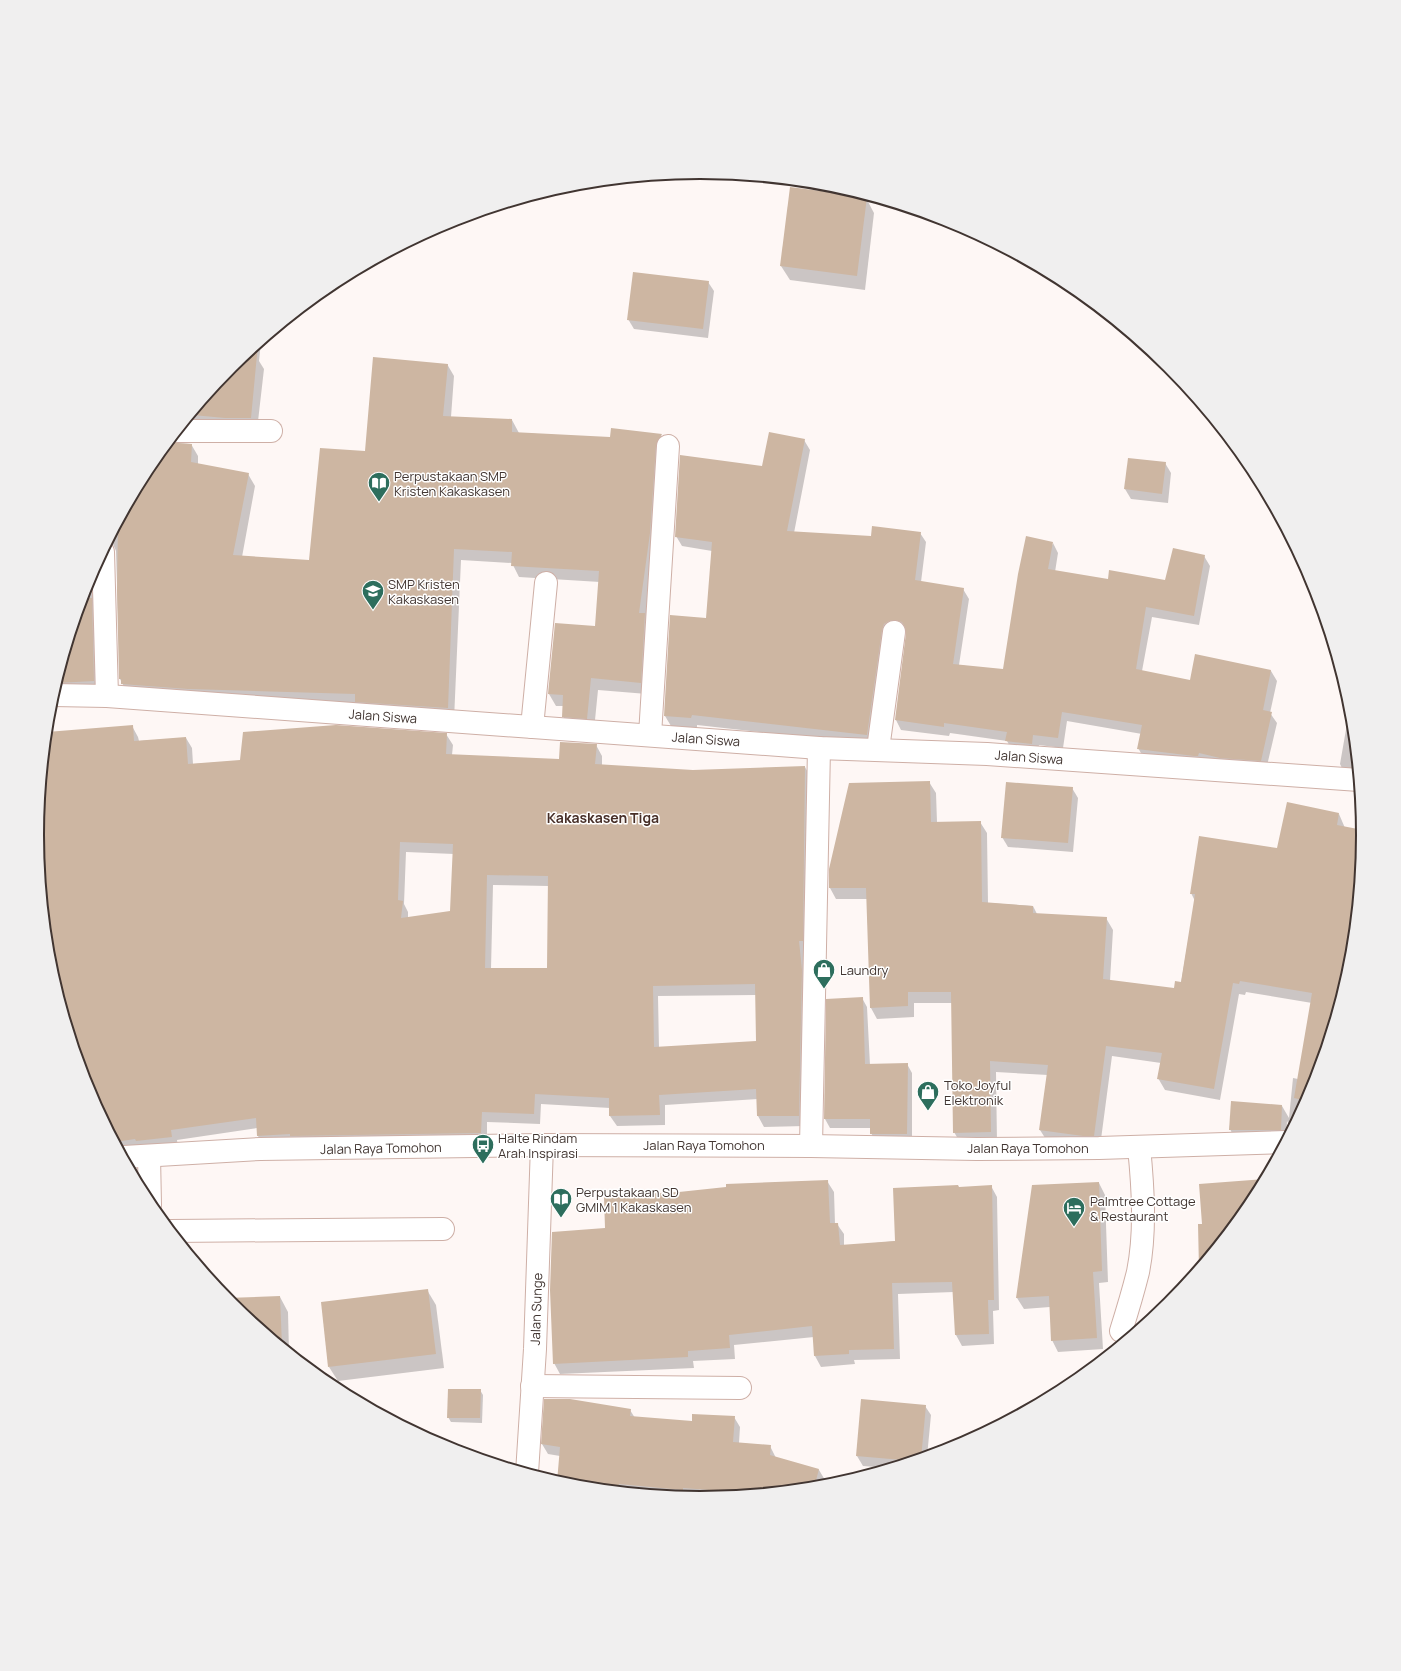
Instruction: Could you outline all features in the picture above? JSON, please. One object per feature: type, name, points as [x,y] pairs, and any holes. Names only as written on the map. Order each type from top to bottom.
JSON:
[{"type":"main road","points":[[184,431],[271,431]]},
{"type":"main road","points":[[650,735],[668,446]]},
{"type":"main road","points":[[103,564],[107,696]]},
{"type":"main road","points":[[532,727],[546,583]]},
{"type":"main road","points":[[878,749],[894,632]]},
{"type":"main road","name":"Jalan Siswa","points":[[60,695],[107,696],[819,748],[987,754],[1354,780]]},
{"type":"main road","points":[[811,1146],[819,748]]},
{"type":"main road","name":"Jalan Raya Tomohon","points":[[128,1157],[260,1149],[542,1145],[811,1146],[977,1149],[1139,1147],[1280,1142]]},
{"type":"main road","name":"Jalan Sunge","points":[[527,1469],[542,1145]]},
{"type":"main road","points":[[1121,1331],[1138,1271],[1143,1193],[1139,1147]]},
{"type":"main road","points":[[149,1156],[150,1192]]},
{"type":"main road","points":[[176,1230],[443,1229]]},
{"type":"main road","points":[[532,1386],[740,1388]]},
{"type":"building","points":[[790,187],[830,192],[867,200],[857,276],[780,266]]},
{"type":"building","points":[[633,272],[709,281],[703,329],[627,320]]},
{"type":"building","points":[[257,352],[251,418],[225,418],[197,415],[236,371]]},
{"type":"building","points":[[373,357],[448,364],[443,416],[512,419],[512,432],[610,437],[611,428],[662,434],[656,445],[650,533],[639,613],[645,613],[641,683],[591,678],[587,719],[562,717],[563,695],[548,694],[555,623],[595,626],[599,571],[511,566],[512,552],[454,549],[448,708],[355,702],[355,694],[188,689],[121,684],[121,679],[119,679],[117,590],[118,534],[132,507],[175,442],[192,444],[191,462],[249,473],[233,555],[309,560],[320,448],[365,451]]},
{"type":"building","points":[[769,432],[805,439],[787,531],[871,536],[872,526],[921,532],[915,580],[964,588],[953,664],[1003,669],[1018,574],[1026,536],[1053,542],[1048,569],[1108,579],[1109,570],[1165,580],[1173,548],[1205,555],[1194,616],[1146,607],[1136,669],[1190,680],[1195,654],[1271,670],[1263,710],[1272,712],[1261,761],[1220,758],[1199,753],[1198,756],[1194,756],[1137,749],[1142,725],[1062,712],[1058,738],[1033,735],[1032,744],[1005,741],[1007,732],[944,723],[944,727],[895,720],[906,633],[902,622],[895,620],[884,624],[882,630],[867,735],[692,715],[691,718],[664,716],[670,615],[706,618],[712,542],[675,537],[680,455],[762,466]]},
{"type":"building","points":[[1128,458],[1166,462],[1162,494],[1124,489]]},
{"type":"building","points":[[89,598],[92,598],[94,681],[62,683],[79,624]]},
{"type":"building","points":[[133,725],[134,741],[186,737],[188,764],[240,760],[243,732],[336,725],[447,733],[446,754],[559,759],[560,742],[597,744],[595,764],[693,770],[805,766],[803,941],[799,941],[802,970],[799,1116],[757,1116],[756,1089],[659,1095],[660,1115],[609,1116],[609,1098],[535,1094],[534,1114],[482,1112],[481,1133],[290,1136],[290,1134],[257,1136],[256,1118],[171,1130],[172,1137],[136,1141],[135,1139],[120,1141],[94,1087],[79,1047],[66,1005],[57,964],[45,878],[44,836],[45,793],[53,732]],"holes":[[[400,842],[453,844],[450,911],[401,918],[403,901],[398,900]],[[487,875],[548,876],[547,968],[485,968]],[[755,984],[756,1041],[654,1047],[653,986]]]},
{"type":"building","points":[[930,781],[931,822],[981,821],[982,902],[1033,906],[1033,913],[1107,917],[1103,979],[1174,988],[1175,981],[1181,982],[1195,894],[1190,894],[1199,836],[1277,848],[1287,802],[1339,813],[1337,825],[1357,829],[1356,878],[1351,921],[1335,1005],[1322,1047],[1301,1100],[1294,1098],[1312,993],[1240,981],[1239,984],[1233,983],[1214,1089],[1157,1079],[1162,1053],[1106,1046],[1094,1136],[1083,1136],[1039,1130],[1048,1065],[990,1061],[991,1132],[953,1133],[951,992],[908,992],[908,1006],[870,1008],[866,888],[829,888],[829,869],[849,783]]},
{"type":"building","points":[[1006,782],[1073,787],[1068,843],[1001,838]]},
{"type":"building","points":[[863,997],[865,1064],[908,1063],[907,1134],[870,1134],[870,1119],[824,1119],[826,999]]},
{"type":"building","points":[[1231,1101],[1282,1105],[1281,1130],[1229,1130]]},
{"type":"building","points":[[1259,1179],[1221,1235],[1199,1262],[1198,1224],[1202,1224],[1199,1184]]},
{"type":"building","points":[[828,1180],[830,1223],[838,1223],[840,1245],[895,1241],[893,1188],[992,1185],[994,1300],[988,1300],[989,1334],[955,1335],[952,1282],[892,1283],[894,1349],[849,1350],[849,1354],[814,1356],[812,1326],[729,1335],[730,1348],[688,1351],[688,1357],[553,1364],[550,1290],[552,1232],[605,1228],[604,1197],[641,1196],[641,1194],[726,1187],[726,1184]]},
{"type":"building","points":[[1099,1182],[1102,1271],[1093,1272],[1097,1338],[1051,1341],[1049,1296],[1016,1298],[1032,1185]]},
{"type":"building","points":[[428,1289],[436,1354],[328,1367],[321,1302]]},
{"type":"building","points":[[280,1296],[282,1340],[268,1329],[234,1298]]},
{"type":"building","points":[[448,1389],[481,1389],[480,1418],[447,1418]]},
{"type":"building","points":[[544,1399],[570,1399],[631,1409],[630,1416],[692,1421],[692,1414],[735,1416],[733,1442],[771,1445],[770,1455],[819,1469],[816,1481],[743,1491],[683,1488],[683,1490],[619,1484],[619,1486],[558,1476],[560,1447],[541,1444]]},
{"type":"building","points":[[861,1399],[926,1405],[922,1453],[902,1460],[856,1456]]},
{"type":"place","name":"Perpustakaan SMP Kristen Kakaskasen","points":[[379,502]]},
{"type":"place","name":"SMP Kristen Kakaskasen","points":[[373,610]]},
{"type":"place","name":"Laundry","points":[[824,990]]},
{"type":"place","name":"Toko Joyful Elektronik","points":[[928,1112]]},
{"type":"place","name":"Halte Rindam Arah Inspirasi","points":[[483,1164]]},
{"type":"place","name":"Perpustakaan SD GMIM 1 Kakaskasen","points":[[561,1218]]},
{"type":"place","name":"Palmtree Cottage & Restaurant","points":[[1074,1228]]},
{"type":"district","name":"Kakaskasen Tiga","points":[[603,818]]}]
